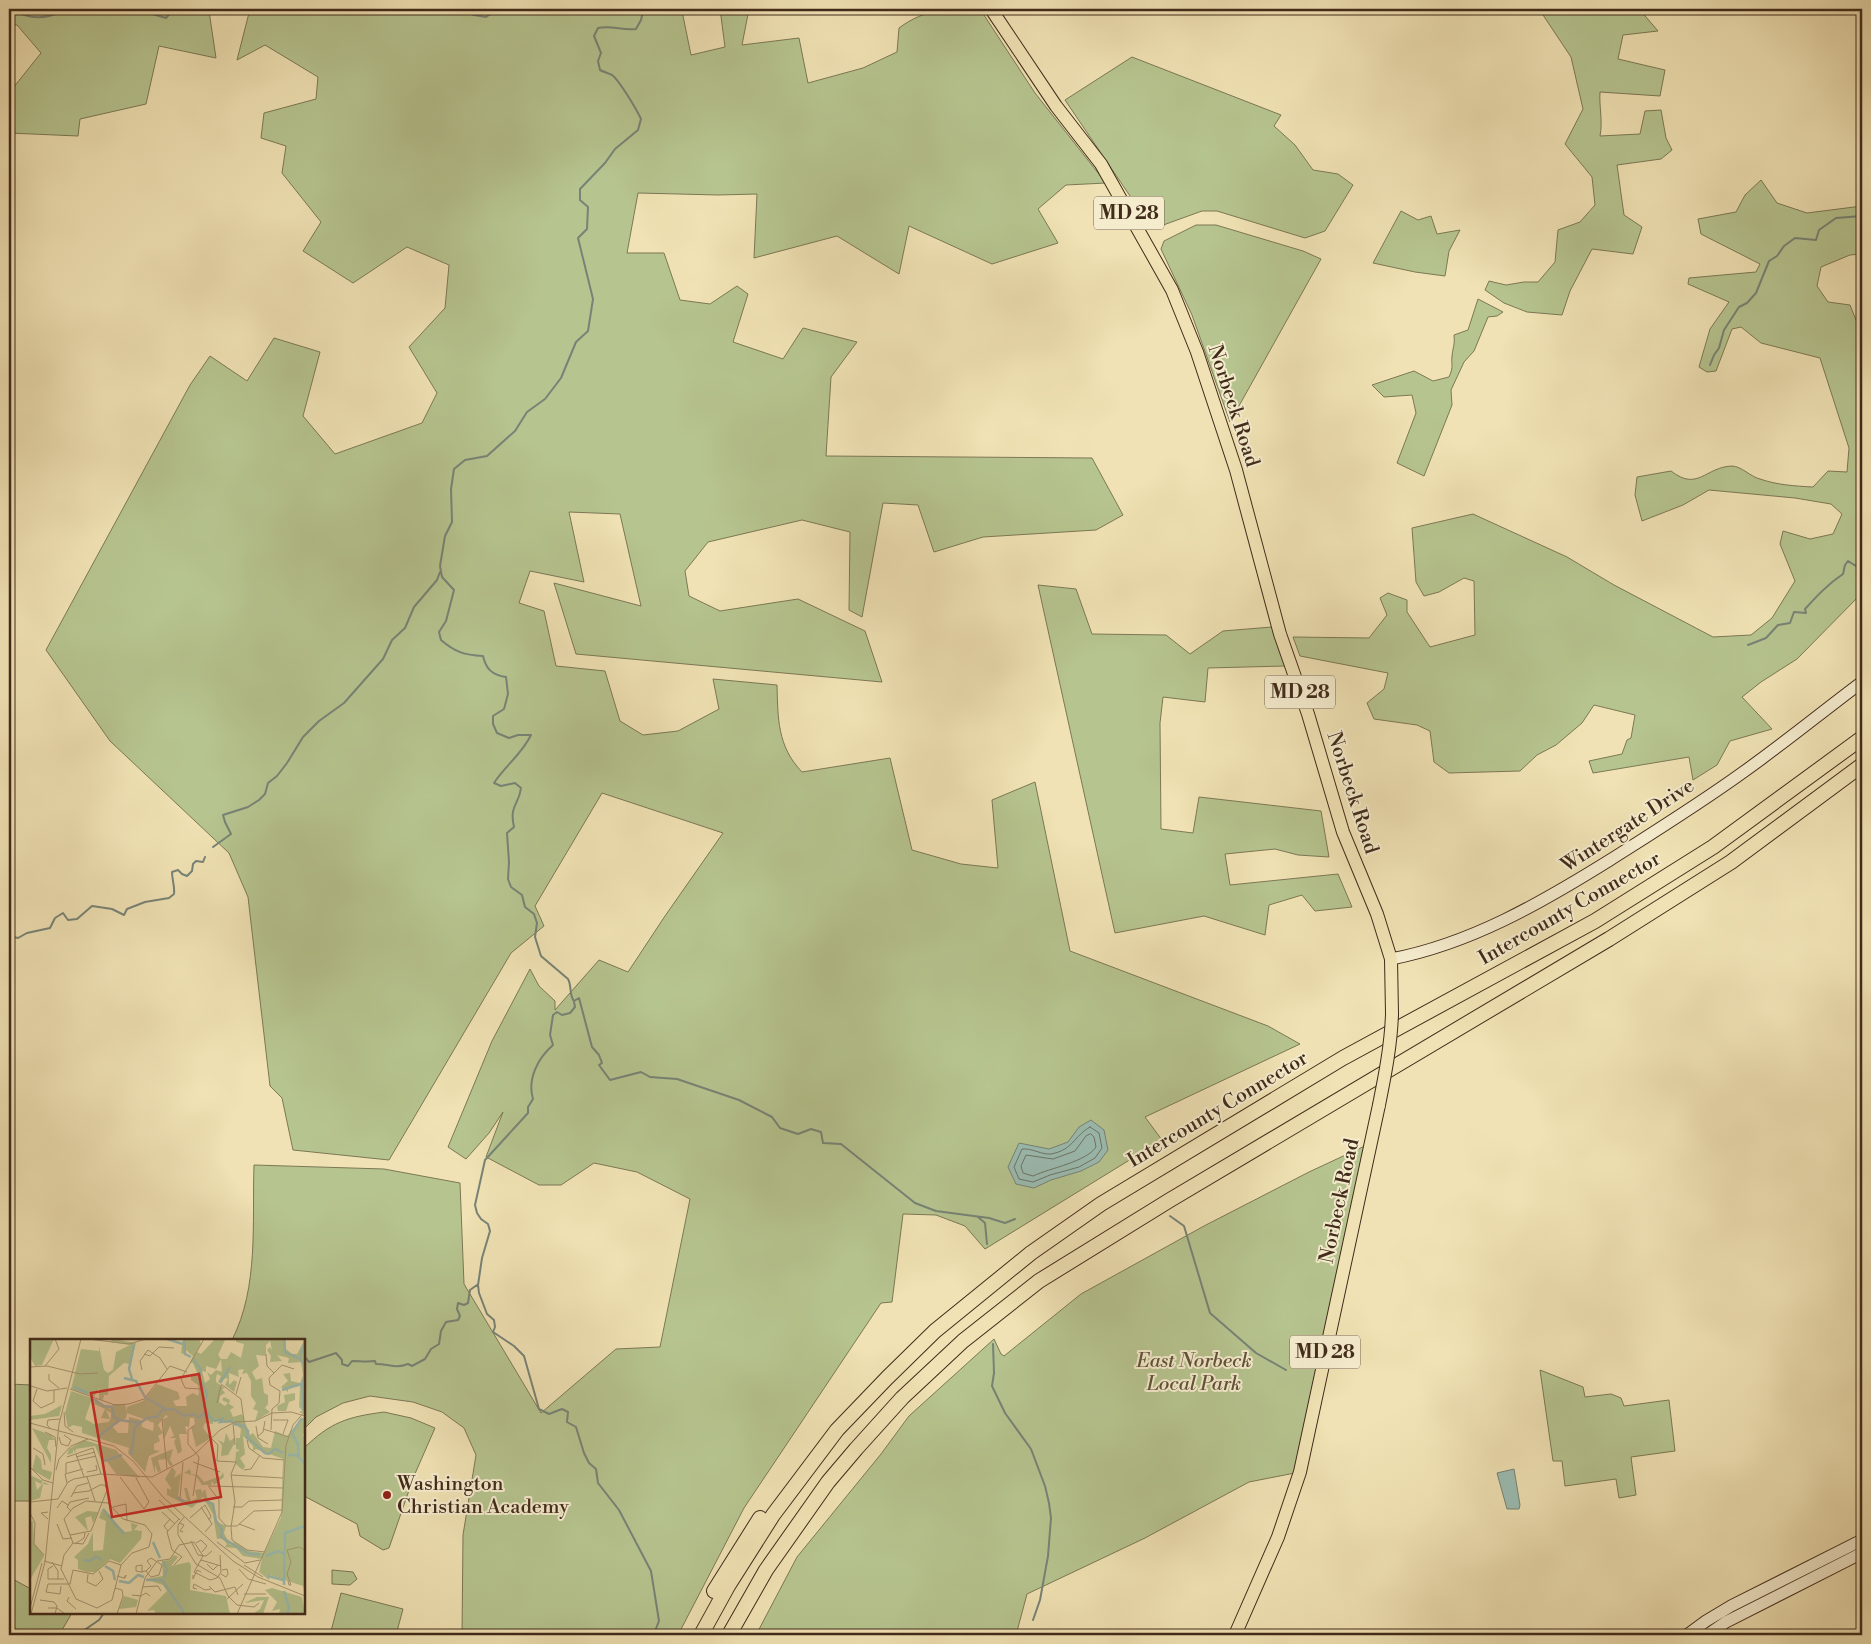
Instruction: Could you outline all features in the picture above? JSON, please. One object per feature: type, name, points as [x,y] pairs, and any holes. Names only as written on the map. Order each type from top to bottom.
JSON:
[{"type":"highway","name":"Intercounty Connector","points":[[700,1635],[728,1586],[773,1515],[837,1430],[935,1331],[1031,1253],[1102,1204],[1343,1058],[1594,921],[1713,847],[1862,738]]},
{"type":"highway","points":[[729,1635],[766,1570],[828,1482],[856,1449],[902,1398],[963,1341],[1039,1281],[1170,1200],[1380,1077],[1609,939],[1730,862],[1862,765]]},
{"type":"highway","points":[[691,1635],[725,1571],[775,1496],[818,1440],[837,1430]]},
{"type":"main road","name":"Norbeck Road","points":[[991,9],[1056,106],[1101,164],[1172,290],[1197,352],[1236,470],[1280,634],[1308,714],[1342,832],[1376,914],[1391,959],[1392,1014],[1388,1060],[1300,1472],[1278,1537],[1235,1635]]},
{"type":"street","name":"Wintergate Drive","points":[[1391,959],[1434,949],[1473,935],[1506,920],[1571,885],[1742,774],[1862,682]]},
{"type":"street","points":[[1687,1635],[1731,1606],[1862,1540]]},
{"type":"street","points":[[1707,1635],[1726,1622],[1862,1552]]},
{"type":"green space","points":[[9,9],[214,9],[209,11],[216,58],[159,46],[146,104],[80,119],[78,136],[9,133],[9,93],[41,53],[17,25],[9,24]]},
{"type":"green space","points":[[250,9],[692,9],[682,11],[691,55],[725,47],[720,9],[749,9],[742,45],[799,38],[808,83],[863,68],[897,52],[899,28],[909,21],[938,11],[980,9],[1035,93],[1106,183],[1066,185],[1038,209],[1058,243],[992,264],[909,226],[899,274],[837,236],[754,258],[757,194],[638,193],[627,253],[664,253],[680,300],[710,304],[737,286],[748,294],[733,342],[783,359],[803,328],[857,342],[831,377],[826,456],[1092,458],[1123,515],[1096,530],[983,537],[934,552],[918,505],[883,503],[862,617],[849,610],[850,532],[802,520],[708,542],[685,571],[689,596],[720,611],[798,599],[865,631],[882,682],[576,654],[554,583],[641,606],[620,514],[569,512],[584,582],[530,571],[519,603],[544,611],[556,666],[605,671],[620,721],[643,735],[678,731],[719,709],[713,679],[777,685],[779,720],[783,742],[802,772],[890,758],[912,850],[961,864],[998,868],[992,800],[1035,782],[1070,951],[1268,1026],[1300,1044],[1145,1117],[1162,1140],[985,1249],[965,1226],[936,1215],[903,1214],[892,1302],[881,1303],[744,1508],[678,1635],[462,1635],[463,1535],[476,1455],[464,1428],[442,1412],[413,1402],[370,1396],[343,1403],[316,1417],[305,1428],[305,1339],[232,1339],[241,1320],[250,1277],[254,1165],[384,1169],[460,1183],[464,1284],[541,1413],[616,1349],[660,1347],[690,1199],[637,1172],[594,1163],[561,1185],[539,1185],[486,1157],[503,1112],[489,1133],[466,1159],[448,1147],[492,1041],[530,969],[539,986],[555,1001],[555,1010],[599,960],[628,972],[723,833],[602,793],[535,906],[544,926],[511,953],[389,1160],[293,1150],[282,1098],[270,1086],[248,897],[229,853],[110,741],[46,650],[190,385],[210,356],[247,381],[274,338],[320,352],[303,416],[335,454],[422,423],[437,393],[409,347],[445,308],[449,265],[407,247],[353,283],[303,251],[321,222],[282,173],[286,146],[261,138],[264,113],[316,99],[318,77],[265,45],[237,60]]},
{"type":"green space","points":[[1539,9],[1640,10],[1658,31],[1623,35],[1618,59],[1665,70],[1660,96],[1600,92],[1600,136],[1640,134],[1645,111],[1661,110],[1666,138],[1672,150],[1661,159],[1617,165],[1624,215],[1642,227],[1633,254],[1592,249],[1570,291],[1562,315],[1527,312],[1504,303],[1485,290],[1489,281],[1506,285],[1538,282],[1555,262],[1558,230],[1580,222],[1595,205],[1592,177],[1565,144],[1583,109],[1571,57]]},
{"type":"green space","points":[[1132,57],[1281,115],[1274,126],[1295,145],[1313,170],[1338,174],[1353,185],[1325,231],[1305,238],[1217,211],[1202,211],[1155,228],[1149,224],[1065,100]]},
{"type":"green space","points":[[1761,180],[1777,203],[1807,213],[1862,206],[1862,254],[1850,255],[1821,267],[1817,286],[1828,302],[1850,305],[1862,335],[1862,593],[1797,659],[1761,682],[1742,697],[1772,729],[1730,741],[1717,765],[1693,780],[1689,757],[1593,773],[1589,761],[1622,754],[1627,740],[1631,738],[1635,715],[1594,705],[1582,723],[1556,745],[1537,755],[1520,771],[1449,773],[1434,762],[1430,731],[1417,725],[1374,719],[1367,703],[1384,689],[1388,673],[1300,656],[1293,637],[1369,638],[1387,615],[1380,598],[1388,593],[1407,600],[1407,612],[1430,647],[1475,635],[1474,581],[1464,578],[1439,592],[1424,596],[1416,582],[1412,528],[1473,514],[1567,557],[1614,585],[1713,637],[1751,635],[1772,618],[1795,581],[1780,544],[1783,531],[1810,539],[1833,534],[1842,514],[1831,504],[1795,498],[1709,490],[1683,505],[1642,521],[1635,495],[1637,477],[1671,471],[1680,477],[1695,479],[1723,467],[1735,466],[1766,481],[1813,487],[1828,471],[1847,472],[1849,448],[1820,358],[1761,343],[1741,327],[1732,329],[1716,371],[1707,372],[1699,367],[1710,329],[1729,302],[1688,284],[1689,278],[1756,272],[1760,264],[1701,234],[1698,219],[1736,212],[1745,195]]},
{"type":"green space","points":[[1401,211],[1418,220],[1431,216],[1437,234],[1460,230],[1449,251],[1445,276],[1373,263]]},
{"type":"green space","points":[[1196,225],[1216,225],[1303,251],[1321,259],[1230,422],[1192,315],[1161,249],[1164,241]]},
{"type":"green space","points":[[1478,299],[1503,312],[1497,316],[1488,317],[1474,351],[1464,362],[1451,390],[1452,405],[1424,476],[1397,463],[1416,413],[1412,395],[1384,397],[1372,385],[1414,371],[1433,381],[1449,377],[1452,368],[1454,335],[1468,330]]},
{"type":"green space","points":[[1038,585],[1076,589],[1092,634],[1166,635],[1190,654],[1223,631],[1272,627],[1285,666],[1208,668],[1205,702],[1163,697],[1160,723],[1161,829],[1193,833],[1199,797],[1321,811],[1329,857],[1298,855],[1275,849],[1225,854],[1230,885],[1338,874],[1352,907],[1315,911],[1302,895],[1269,905],[1265,935],[1204,916],[1115,933]]},
{"type":"green space","name":"East Norbeck Local Park","points":[[1369,1144],[1300,1472],[1249,1482],[1145,1538],[1027,1594],[1016,1635],[756,1635],[797,1557],[881,1454],[909,1416],[994,1339],[1001,1354],[1004,1356],[1081,1294],[1204,1226],[1309,1172]]},
{"type":"green space","points":[[1540,1370],[1583,1387],[1585,1397],[1611,1394],[1621,1398],[1624,1406],[1669,1400],[1675,1451],[1631,1457],[1636,1495],[1619,1498],[1616,1479],[1565,1486],[1562,1461],[1553,1461]]},
{"type":"green space","points":[[9,1384],[30,1385],[30,1501],[9,1501]]},
{"type":"green space","points":[[384,1412],[411,1418],[435,1428],[414,1476],[389,1548],[383,1550],[360,1536],[357,1524],[305,1497],[305,1447],[331,1427],[360,1416]]},
{"type":"green space","points":[[332,1570],[353,1572],[357,1579],[350,1585],[332,1584]]},
{"type":"green space","points":[[9,1577],[30,1588],[30,1614],[71,1614],[59,1635],[9,1635]]},
{"type":"green space","points":[[341,1593],[403,1609],[396,1635],[330,1635]]},
{"type":"water","points":[[1091,1120],[1104,1130],[1108,1150],[1099,1162],[1081,1171],[1051,1180],[1034,1188],[1016,1184],[1008,1167],[1019,1143],[1049,1149],[1068,1142],[1079,1127]]},
{"type":"water","points":[[1514,1469],[1520,1505],[1519,1509],[1507,1509],[1497,1473]]},
{"type":"waterway","points":[[14,9],[31,17],[55,14],[60,12],[61,9]]},
{"type":"waterway","points":[[139,9],[166,18],[172,9]]},
{"type":"waterway","points":[[462,9],[474,15],[486,17],[498,9]]},
{"type":"waterway","points":[[639,9],[643,11],[636,29],[598,28],[594,36],[601,53],[598,61],[600,70],[615,78],[641,119],[638,130],[615,149],[605,163],[580,189],[580,200],[588,207],[587,229],[578,238],[593,299],[588,331],[576,342],[561,378],[545,399],[527,412],[515,431],[487,456],[465,460],[454,469],[451,489],[452,522],[445,536],[440,566],[442,577],[454,590],[446,621],[439,632],[441,640],[460,652],[483,656],[490,671],[506,677],[508,694],[504,709],[493,716],[493,724],[497,733],[509,738],[518,735],[531,735],[523,748],[494,783],[501,786],[515,783],[521,788],[513,809],[514,827],[507,833],[508,879],[511,887],[522,895],[525,907],[534,914],[537,923],[535,937],[541,956],[568,979],[574,1001],[579,998],[592,1047],[599,1055],[602,1063],[599,1065],[610,1080],[641,1072],[650,1077],[677,1079],[739,1100],[772,1117],[780,1128],[798,1134],[811,1129],[821,1132],[823,1143],[841,1144],[915,1203],[936,1211],[989,1218],[1005,1223],[1015,1219]]},
{"type":"waterway","points":[[1710,365],[1719,348],[1724,330],[1739,307],[1747,303],[1756,293],[1769,261],[1777,256],[1784,246],[1795,238],[1816,240],[1819,230],[1836,218],[1862,216]]},
{"type":"waterway","points":[[1748,645],[1766,638],[1778,625],[1790,623],[1794,612],[1806,613],[1805,609],[1814,599],[1843,574],[1848,561],[1856,566],[1862,549]]},
{"type":"waterway","points":[[213,847],[231,834],[223,815],[248,807],[265,794],[268,783],[277,776],[287,763],[303,737],[319,721],[344,703],[383,659],[392,640],[405,628],[414,607],[437,580],[440,572]]},
{"type":"waterway","points":[[9,936],[18,938],[27,933],[50,928],[55,918],[63,913],[68,920],[77,919],[92,906],[112,909],[124,915],[127,909],[145,902],[169,898],[174,894],[172,872],[178,870],[187,876],[192,871],[193,864],[196,861],[203,862],[205,857]]},
{"type":"waterway","points":[[574,1002],[575,1007],[570,1013],[562,1015],[557,1012],[553,1015],[550,1035],[553,1045],[535,1069],[531,1084],[533,1099],[528,1107],[528,1113],[485,1160],[475,1205],[477,1213],[488,1224],[490,1231],[482,1258],[478,1285],[479,1293],[487,1314],[494,1320],[495,1327],[493,1332],[514,1346],[524,1356],[539,1409],[549,1414],[562,1409],[568,1412],[567,1422],[576,1427],[584,1453],[589,1463],[596,1469],[598,1483],[619,1510],[651,1571],[659,1621],[655,1631]]},
{"type":"waterway","points":[[1170,1216],[1184,1226],[1210,1313],[1256,1353],[1286,1370]]},
{"type":"waterway","points":[[978,1217],[985,1223],[987,1244]]},
{"type":"waterway","points":[[305,1357],[309,1362],[336,1353],[342,1360],[342,1364],[348,1366],[352,1361],[375,1361],[376,1364],[396,1366],[408,1364],[412,1366],[425,1359],[431,1349],[439,1344],[441,1331],[446,1322],[458,1320],[460,1316],[457,1309],[458,1303],[464,1305],[468,1303],[470,1290],[477,1285]]},
{"type":"waterway","points":[[993,1344],[994,1373],[992,1386],[1005,1413],[1031,1449],[1045,1486],[1049,1503],[1051,1518],[1048,1556],[1040,1600],[1033,1620]]},
{"type":"waterway","points":[[83,1631],[99,1620],[103,1614]]},
{"type":"place","name":"Washington Christian Academy","points":[[387,1495]]}]
